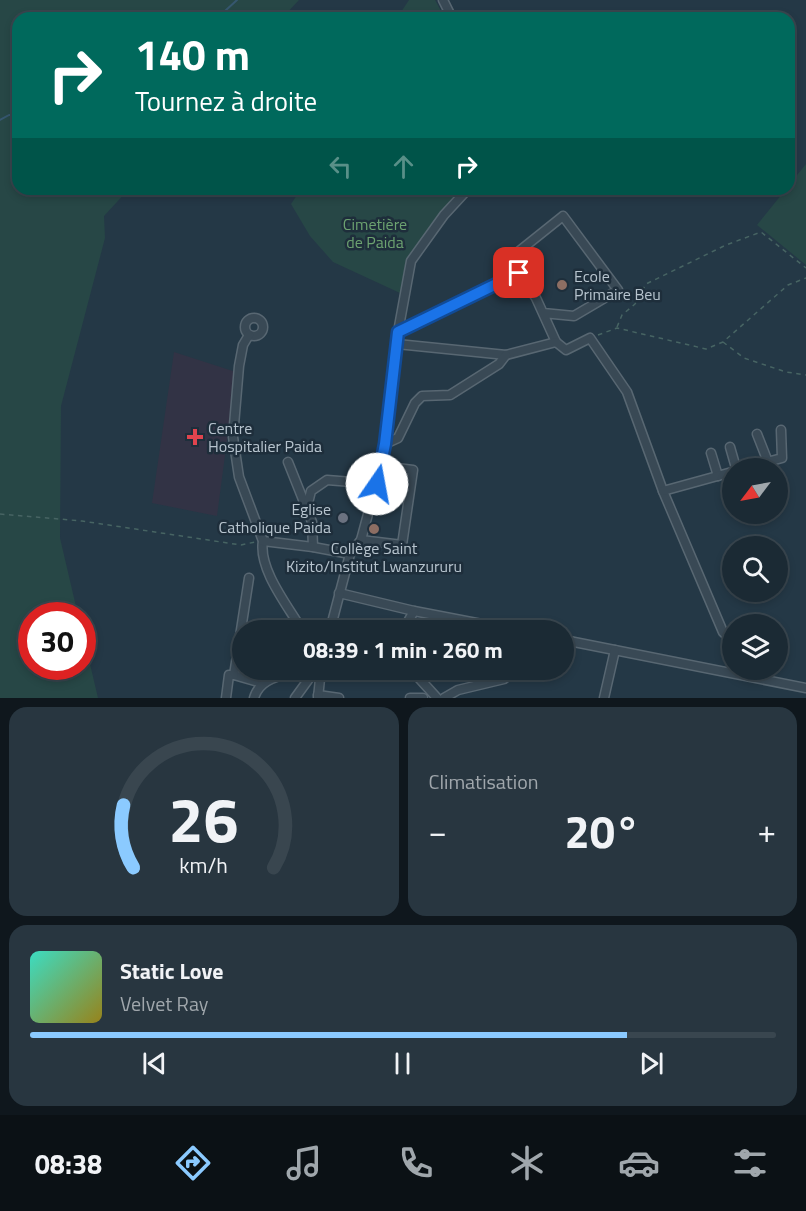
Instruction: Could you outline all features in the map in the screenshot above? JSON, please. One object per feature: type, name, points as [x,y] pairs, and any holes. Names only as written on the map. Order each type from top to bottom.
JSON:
[{"type":"street","points":[[332,620],[350,555],[361,540],[381,466],[398,332],[411,261],[444,215],[462,195]]},
{"type":"street","points":[[543,313],[574,316],[618,290],[563,216],[518,252],[519,273],[536,298],[556,342],[566,350],[590,338],[627,392],[663,491],[722,630]]},
{"type":"street","points":[[398,332],[519,273]]},
{"type":"street","points":[[249,335],[243,345],[239,366],[233,437],[239,477],[263,541],[261,552],[267,570],[296,620]]},
{"type":"street","points":[[397,344],[506,355],[556,342]]},
{"type":"street","points":[[385,444],[398,438],[415,403],[422,396],[450,395],[499,364],[506,355]]},
{"type":"street","points":[[782,430],[782,458]]},
{"type":"street","points":[[757,434],[766,458]]},
{"type":"street","points":[[730,447],[733,458]]},
{"type":"street","points":[[711,453],[718,476]]},
{"type":"street","points":[[288,462],[312,522],[313,547]]},
{"type":"street","points":[[361,540],[402,545],[413,470],[381,466]]},
{"type":"street","points":[[663,491],[722,475]]},
{"type":"street","points":[[307,507],[311,491],[327,480],[377,484]]},
{"type":"street","points":[[263,541],[313,547],[350,555]]},
{"type":"street","points":[[243,620],[249,578]]},
{"type":"street","points":[[339,593],[461,620]]},
{"type":"street","points":[[409,620],[414,611]]},
{"type":"street","points":[[574,642],[722,670]]},
{"type":"street","points":[[604,698],[615,650]]},
{"type":"street","points":[[226,698],[229,675],[232,675]]},
{"type":"street","points":[[252,680],[262,683]]},
{"type":"street","points":[[254,698],[256,689],[262,683],[271,680]]},
{"type":"street","points":[[295,698],[308,680]]},
{"type":"street","points":[[320,680],[318,696],[339,698]]},
{"type":"street","points":[[421,680],[437,698]]},
{"type":"street","points":[[444,698],[458,690],[504,680]]},
{"type":"street","points":[[771,680],[806,688]]},
{"type":"street","points":[[410,698],[423,698]]},
{"type":"path","points":[[617,328],[622,315],[635,304],[646,284],[726,245],[761,232],[806,268]]},
{"type":"path","points":[[590,338],[617,328],[706,349],[723,342],[788,285],[806,279]]},
{"type":"path","points":[[723,342],[744,358],[786,372],[806,375]]},
{"type":"path","points":[[0,514],[82,521],[241,545],[263,541]]},
{"type":"shaded area","name":"Centre Hospitalier Paida","points":[[174,352],[236,372],[217,516],[152,503]]},
{"type":"green space","points":[[0,0],[299,0],[288,12],[12,12],[12,195],[123,195],[104,216],[105,238],[61,406],[60,538],[75,602],[18,602],[18,680],[94,680],[98,698],[0,698]]},
{"type":"green space","points":[[409,0],[435,0],[442,12],[401,12]]},
{"type":"green space","points":[[806,164],[806,265],[757,225],[781,195],[795,195],[795,178]]},
{"type":"green space","name":"Cimetière de Paida","points":[[297,195],[460,195],[405,266],[400,293],[333,262],[310,236],[291,204]]},
{"type":"waterway","points":[[223,12],[237,0]]},
{"type":"waterway","points":[[0,120],[12,115]]},
{"type":"place","name":"Ecole Primaire Beu","points":[[562,285]]},
{"type":"place","name":"Centre Hospitalier Paida","points":[[195,437]]},
{"type":"place","name":"Eglise Catholique Paida","points":[[343,518]]},
{"type":"place","name":"Collège Saint Kizito/Institut Lwanzururu","points":[[374,529]]},
{"type":"route","points":[[377,484],[385,444],[398,332],[519,273]]}]
